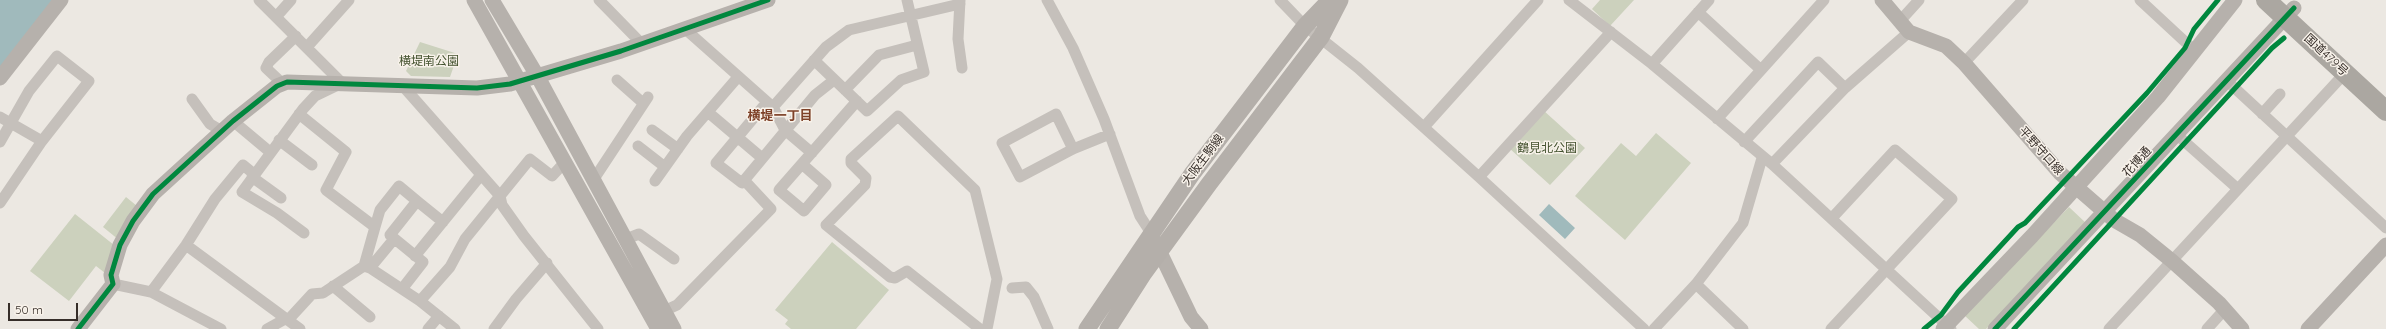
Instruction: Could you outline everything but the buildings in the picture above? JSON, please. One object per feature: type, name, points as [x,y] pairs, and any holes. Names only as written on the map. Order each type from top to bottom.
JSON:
[{"type":"highway","name":"国道479号","points":[[2266,0],[2287,8],[2351,69],[2386,111]]},
{"type":"highway","points":[[2351,69],[2386,93]]},
{"type":"main road","name":"大阪生駒線","points":[[1087,329],[1151,233],[1305,26],[1330,0]]},
{"type":"main road","name":"大阪生駒線","points":[[1108,329],[1159,252],[1321,37],[1340,0]]},
{"type":"street","points":[[0,78],[62,0]]},
{"type":"street","points":[[259,0],[307,46],[342,83]]},
{"type":"street","points":[[276,17],[291,0]]},
{"type":"street","points":[[307,46],[349,0]]},
{"type":"street","points":[[474,0],[565,162],[669,329]]},
{"type":"street","points":[[492,0],[538,77],[594,179],[664,311],[669,329]]},
{"type":"street","points":[[599,0],[641,43]]},
{"type":"street","points":[[113,284],[111,275],[120,244],[133,221],[153,194],[233,121],[283,84],[342,83],[477,88],[520,82],[768,0]]},
{"type":"street","points":[[814,60],[867,111],[901,80],[924,72],[907,0]]},
{"type":"street","points":[[1047,0],[1073,48],[1110,134],[1140,216],[1151,233],[1191,317],[1201,329]]},
{"type":"street","points":[[1280,0],[1305,26],[1321,37],[1479,177],[1644,329]]},
{"type":"street","points":[[1424,128],[1538,0]]},
{"type":"street","points":[[1569,0],[1652,64],[1762,158],[1772,164],[1832,218],[1947,328],[2158,97],[2235,0]]},
{"type":"street","points":[[1652,64],[1709,0]]},
{"type":"street","points":[[1717,119],[1824,0]]},
{"type":"street","name":"平野守口線","points":[[1882,0],[1904,26],[1946,46],[1964,63],[2060,173],[2104,212],[2140,235],[2172,261],[2225,310],[2242,329]]},
{"type":"street","points":[[1772,164],[1904,26],[1919,0]]},
{"type":"street","points":[[1964,63],[2023,0]]},
{"type":"street","points":[[2140,0],[2195,51]]},
{"type":"street","points":[[834,80],[815,95],[742,183],[716,163],[737,138],[826,47],[849,30],[960,2],[958,39],[962,68]]},
{"type":"street","name":"花博通","points":[[1995,329],[2226,80],[2287,8]]},
{"type":"street","points":[[1698,12],[1761,70]]},
{"type":"street","points":[[684,28],[770,104],[785,130],[812,153]]},
{"type":"street","points":[[1479,177],[1611,32]]},
{"type":"street","points":[[283,84],[266,68],[269,62],[296,36]]},
{"type":"street","points":[[844,90],[880,55],[917,45]]},
{"type":"street","points":[[0,142],[29,91],[57,56],[89,81],[42,141],[0,203]]},
{"type":"street","points":[[1744,142],[1818,62],[1845,88]]},
{"type":"street","points":[[2109,329],[2351,69]]},
{"type":"street","points":[[655,181],[678,149],[738,77]]},
{"type":"street","points":[[594,179],[645,100],[617,80]]},
{"type":"street","points":[[2226,80],[2386,228]]},
{"type":"street","points":[[304,233],[277,213],[242,192],[299,114],[316,96],[342,83]]},
{"type":"street","points":[[402,85],[500,196],[508,214],[598,329]]},
{"type":"street","points":[[2262,114],[2280,94]]},
{"type":"street","points":[[192,99],[210,124],[222,131]]},
{"type":"street","points":[[802,164],[857,101]]},
{"type":"street","points":[[708,113],[762,158]]},
{"type":"street","points":[[299,114],[346,152],[326,190],[375,227]]},
{"type":"street","points":[[1073,149],[1056,114],[1002,143],[1020,177],[1073,149],[1110,134]]},
{"type":"street","points":[[980,329],[907,271],[895,278],[890,277],[826,225],[865,185],[866,178],[852,163],[851,159],[898,116],[975,190],[997,279],[987,329]]},
{"type":"street","points":[[0,117],[42,141]]},
{"type":"street","points":[[233,121],[270,152]]},
{"type":"street","points":[[652,130],[678,149]]},
{"type":"street","points":[[2176,134],[2238,189]]},
{"type":"street","points":[[279,140],[312,166]]},
{"type":"street","points":[[638,146],[665,167]]},
{"type":"street","points":[[1831,329],[1952,199],[1895,150],[1832,218]]},
{"type":"street","points":[[1654,329],[1696,284],[1743,223],[1762,158]]},
{"type":"street","points":[[420,301],[450,267],[465,238],[530,159],[552,176],[565,162]]},
{"type":"street","points":[[151,292],[186,245],[215,200],[243,165],[281,198]]},
{"type":"street","points":[[414,256],[481,175]]},
{"type":"street","points":[[664,311],[677,305],[771,209],[744,180]]},
{"type":"street","points":[[367,267],[380,210],[399,186],[443,222]]},
{"type":"street","points":[[402,289],[422,262],[390,235],[417,201]]},
{"type":"street","points":[[626,239],[639,234],[674,259]]},
{"type":"street","points":[[267,329],[288,318],[312,294],[323,293],[367,267],[394,239]]},
{"type":"street","points":[[186,245],[288,318],[300,329]]},
{"type":"street","points":[[2308,329],[2386,245]]},
{"type":"street","points":[[494,329],[516,299],[547,263]]},
{"type":"street","points":[[367,267],[420,301],[454,329]]},
{"type":"street","points":[[113,284],[151,292],[222,329]]},
{"type":"street","points":[[78,329],[113,284]]},
{"type":"street","points":[[1696,284],[1743,329]]},
{"type":"street","points":[[333,286],[370,317]]},
{"type":"street","points":[[1012,288],[1026,287],[1034,297],[1048,329]]},
{"type":"street","points":[[2207,329],[2225,310]]},
{"type":"street","points":[[428,329],[439,316]]},
{"type":"green space","points":[[1600,0],[1634,0],[1610,26],[1592,9]]},
{"type":"green space","name":"横堤南公園","points":[[420,42],[458,54],[450,77],[411,76],[406,71]]},
{"type":"green space","name":"鶴見北公園","points":[[1543,110],[1585,148],[1550,185],[1509,148]]},
{"type":"green space","points":[[1656,133],[1691,163],[1625,240],[1575,196],[1621,143],[1636,156]]},
{"type":"green space","points":[[126,197],[137,206],[119,240],[103,227]]},
{"type":"green space","points":[[2069,207],[2087,224],[1986,329],[1979,329],[1964,315]]},
{"type":"green space","points":[[75,214],[114,245],[105,273],[96,266],[69,301],[30,271]]},
{"type":"green space","points":[[832,242],[889,290],[856,329],[791,329],[785,324],[788,320],[775,310]]},
{"type":"water","points":[[0,0],[55,0],[0,71]]},
{"type":"water","points":[[1549,204],[1575,228],[1565,239],[1539,215]]},
{"type":"cycle path","points":[[78,329],[113,284],[111,275],[120,245],[133,221],[153,194],[233,121],[277,86],[287,82],[477,88],[510,84],[621,51],[768,0]]},
{"type":"cycle path","points":[[1924,329],[1941,315],[1958,292],[2018,227],[2025,223],[2147,93],[2185,48],[2194,29],[2218,0]]},
{"type":"cycle path","points":[[1995,329],[2294,8]]},
{"type":"cycle path","points":[[2014,329],[2272,48],[2284,38]]},
{"type":"district","name":"横堤一丁目","points":[[780,116]]}]
